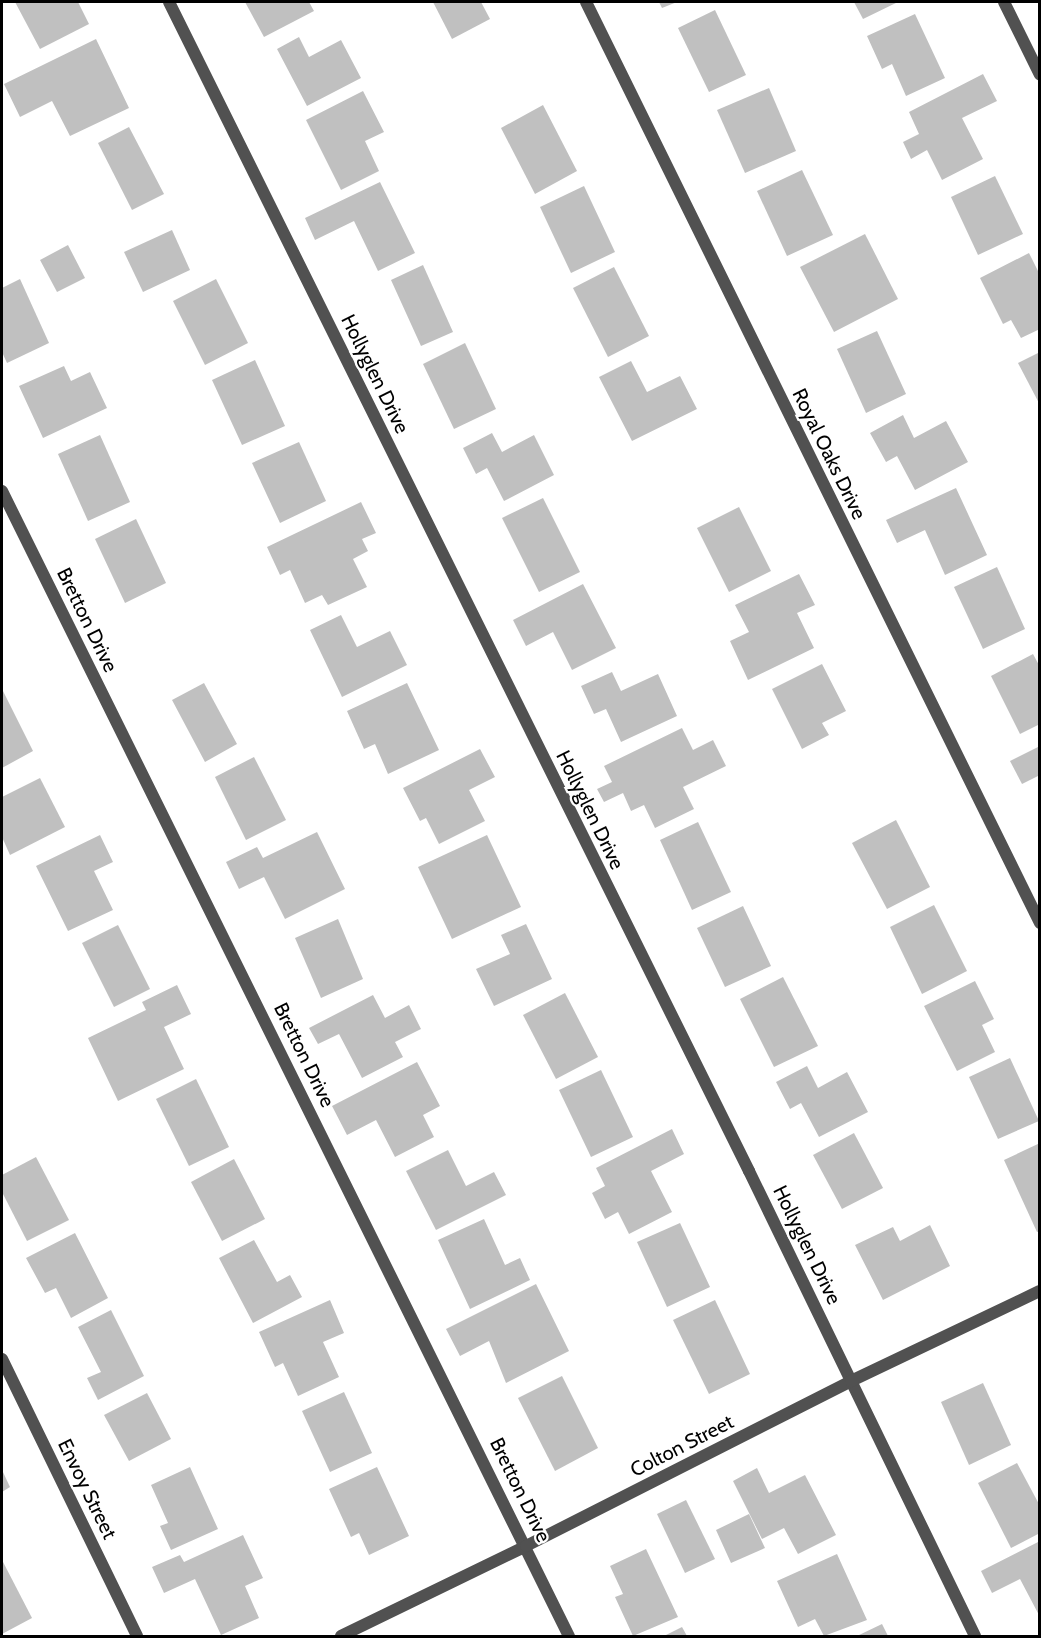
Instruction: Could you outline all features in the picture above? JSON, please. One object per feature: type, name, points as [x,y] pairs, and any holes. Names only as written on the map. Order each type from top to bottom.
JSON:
[{"type":"street","name":"Hollyglen Drive","points":[[170,2],[975,1636]]},
{"type":"street","name":"Royal Oaks Drive","points":[[586,2],[1040,923]]},
{"type":"street","points":[[1004,2],[1040,75]]},
{"type":"street","name":"Bretton Drive","points":[[2,492],[569,1636]]},
{"type":"street","name":"Colton Street","points":[[341,1636],[526,1546],[851,1381],[1040,1291]]},
{"type":"street","name":"Envoy Street","points":[[2,1359],[137,1636]]},
{"type":"building","points":[[15,2],[78,2],[89,24],[40,49]]},
{"type":"building","points":[[245,2],[309,2],[314,11],[264,37]]},
{"type":"building","points":[[433,2],[481,2],[490,19],[452,39]]},
{"type":"building","points":[[659,2],[677,2],[662,8]]},
{"type":"building","points":[[854,2],[898,2],[863,19]]},
{"type":"building","points":[[715,10],[746,75],[709,92],[678,28]]},
{"type":"building","points":[[915,14],[945,78],[906,96],[892,64],[882,69],[867,36]]},
{"type":"building","points":[[299,37],[309,57],[341,40],[361,78],[307,106],[277,49]]},
{"type":"building","points":[[96,39],[129,108],[70,136],[52,101],[20,117],[4,84]]},
{"type":"building","points":[[983,74],[997,101],[962,118],[983,159],[942,180],[927,150],[911,159],[903,142],[919,134],[909,112]]},
{"type":"building","points":[[769,88],[796,151],[745,173],[717,110]]},
{"type":"building","points":[[363,91],[384,132],[365,141],[379,171],[341,190],[306,120]]},
{"type":"building","points":[[543,105],[577,171],[535,194],[501,128]]},
{"type":"building","points":[[129,127],[164,194],[132,210],[98,143]]},
{"type":"building","points":[[802,170],[833,235],[787,256],[757,191]]},
{"type":"building","points":[[995,176],[1023,234],[978,255],[951,197]]},
{"type":"building","points":[[380,182],[415,253],[378,271],[354,221],[315,240],[305,218]]},
{"type":"building","points":[[584,186],[615,252],[571,273],[540,207]]},
{"type":"building","points":[[172,230],[190,270],[143,292],[124,252]]},
{"type":"building","points":[[865,234],[898,299],[834,332],[800,267]]},
{"type":"building","points":[[68,245],[85,278],[57,292],[40,260]]},
{"type":"building","points":[[1029,253],[1040,275],[1040,329],[1021,338],[1011,320],[1003,324],[980,278]]},
{"type":"building","points":[[423,265],[453,332],[421,346],[391,280]]},
{"type":"building","points":[[614,267],[649,336],[608,357],[573,288]]},
{"type":"building","points":[[20,279],[49,343],[7,363],[2,352],[2,288]]},
{"type":"building","points":[[216,279],[248,343],[205,365],[173,301]]},
{"type":"building","points":[[877,331],[906,394],[866,413],[837,349]]},
{"type":"building","points":[[465,343],[496,409],[454,429],[423,364]]},
{"type":"building","points":[[1040,352],[1040,405],[1018,363]]},
{"type":"building","points":[[255,360],[285,426],[242,445],[212,380]]},
{"type":"building","points":[[631,361],[647,392],[680,376],[697,409],[632,441],[599,377]]},
{"type":"building","points":[[64,366],[71,381],[90,372],[107,408],[43,438],[19,386]]},
{"type":"building","points":[[903,415],[914,438],[946,421],[968,462],[915,490],[897,456],[886,462],[870,433]]},
{"type":"building","points":[[492,433],[502,452],[534,435],[554,475],[504,501],[487,468],[476,474],[463,448]]},
{"type":"building","points":[[100,435],[130,502],[88,521],[58,454]]},
{"type":"building","points":[[299,442],[326,501],[280,523],[252,463]]},
{"type":"building","points":[[956,488],[987,555],[945,575],[925,530],[897,543],[886,520]]},
{"type":"building","points":[[543,498],[580,572],[539,592],[502,518]]},
{"type":"building","points":[[361,502],[376,533],[362,539],[368,551],[353,559],[367,587],[328,605],[322,595],[305,603],[290,570],[280,575],[267,547]]},
{"type":"building","points":[[739,507],[771,571],[729,592],[697,528]]},
{"type":"building","points":[[136,519],[166,583],[125,603],[95,539]]},
{"type":"building","points":[[997,567],[1025,629],[983,649],[954,587]]},
{"type":"building","points":[[799,574],[815,605],[797,613],[814,648],[748,680],[730,641],[749,632],[735,605]]},
{"type":"building","points":[[583,584],[616,648],[572,670],[553,632],[526,646],[513,620]]},
{"type":"building","points":[[341,615],[357,647],[390,631],[407,665],[342,697],[310,630]]},
{"type":"building","points":[[1033,654],[1040,667],[1040,724],[1020,734],[991,676]]},
{"type":"building","points":[[822,664],[846,711],[822,723],[829,735],[802,749],[772,689]]},
{"type":"building","points":[[612,672],[621,691],[658,674],[677,716],[621,742],[606,709],[594,714],[581,686]]},
{"type":"building","points":[[204,683],[237,744],[205,762],[172,700]]},
{"type":"building","points":[[407,683],[439,750],[388,774],[375,744],[364,749],[347,711]]},
{"type":"building","points":[[2,689],[33,751],[2,768]]},
{"type":"building","points":[[682,728],[693,750],[713,740],[726,766],[683,787],[694,809],[655,828],[644,805],[631,811],[623,793],[604,802],[597,789],[612,782],[604,766]]},
{"type":"building","points":[[1040,746],[1040,775],[1022,784],[1010,761]]},
{"type":"building","points":[[480,749],[495,777],[469,790],[485,821],[439,844],[426,818],[420,821],[403,788]]},
{"type":"building","points":[[254,757],[286,820],[246,840],[215,777]]},
{"type":"building","points":[[40,778],[65,827],[10,855],[2,837],[2,797]]},
{"type":"building","points":[[896,820],[930,887],[887,909],[852,843]]},
{"type":"building","points":[[698,822],[731,892],[692,910],[660,840]]},
{"type":"building","points":[[317,832],[345,889],[285,919],[264,877],[239,889],[226,862],[257,847],[263,858]]},
{"type":"building","points":[[100,835],[113,862],[94,871],[113,910],[68,931],[36,866]]},
{"type":"building","points":[[487,835],[521,907],[452,939],[418,867]]},
{"type":"building","points":[[934,905],[967,971],[922,994],[890,927]]},
{"type":"building","points":[[743,906],[771,966],[725,987],[697,928]]},
{"type":"building","points":[[338,919],[363,979],[321,998],[295,938]]},
{"type":"building","points":[[526,924],[552,979],[494,1006],[476,969],[510,954],[501,935]]},
{"type":"building","points":[[118,925],[150,989],[114,1007],[82,943]]},
{"type":"building","points":[[783,977],[818,1046],[774,1067],[740,999]]},
{"type":"building","points":[[975,981],[994,1019],[982,1025],[995,1052],[957,1071],[924,1006]]},
{"type":"building","points":[[177,985],[191,1014],[164,1027],[184,1069],[118,1101],[88,1038],[146,1010],[142,1002]]},
{"type":"building","points":[[565,993],[598,1057],[556,1079],[523,1015]]},
{"type":"building","points":[[373,995],[385,1018],[409,1005],[421,1029],[395,1042],[403,1057],[362,1078],[339,1034],[318,1044],[309,1028]]},
{"type":"building","points":[[1010,1058],[1039,1121],[998,1139],[969,1077]]},
{"type":"building","points":[[417,1062],[440,1106],[423,1115],[434,1137],[395,1157],[376,1120],[347,1135],[332,1106]]},
{"type":"building","points":[[807,1066],[818,1088],[847,1072],[868,1112],[819,1137],[801,1103],[790,1109],[776,1082]]},
{"type":"building","points":[[601,1070],[633,1137],[591,1157],[559,1090]]},
{"type":"building","points":[[196,1079],[229,1147],[189,1166],[156,1099]]},
{"type":"building","points":[[672,1129],[684,1154],[651,1171],[672,1212],[629,1234],[618,1212],[605,1219],[592,1193],[605,1186],[596,1168]]},
{"type":"building","points":[[854,1133],[883,1188],[842,1209],[813,1155]]},
{"type":"building","points":[[1040,1143],[1040,1231],[1037,1232],[1004,1160]]},
{"type":"building","points":[[448,1150],[466,1186],[494,1172],[506,1195],[436,1230],[406,1171]]},
{"type":"building","points":[[36,1157],[69,1220],[27,1241],[2,1192],[2,1175]]},
{"type":"building","points":[[234,1159],[265,1219],[222,1241],[191,1182]]},
{"type":"building","points":[[484,1219],[505,1265],[520,1258],[530,1280],[470,1309],[438,1240]]},
{"type":"building","points":[[680,1223],[710,1287],[667,1307],[637,1242]]},
{"type":"building","points":[[930,1225],[950,1266],[883,1300],[855,1245],[893,1227],[900,1241]]},
{"type":"building","points":[[75,1233],[108,1298],[71,1318],[56,1288],[45,1293],[26,1258]]},
{"type":"building","points":[[254,1240],[277,1282],[290,1275],[302,1297],[253,1323],[219,1258]]},
{"type":"building","points":[[536,1284],[569,1351],[506,1383],[489,1341],[460,1356],[446,1329]]},
{"type":"building","points":[[330,1300],[344,1333],[323,1342],[339,1377],[298,1396],[283,1363],[275,1367],[259,1332]]},
{"type":"building","points":[[715,1300],[750,1374],[709,1394],[673,1320]]},
{"type":"building","points":[[111,1310],[144,1376],[98,1400],[87,1378],[101,1372],[78,1327]]},
{"type":"building","points":[[562,1376],[598,1448],[555,1471],[518,1398]]},
{"type":"building","points":[[983,1383],[1011,1445],[969,1465],[941,1402]]},
{"type":"building","points":[[344,1392],[372,1453],[330,1472],[302,1411]]},
{"type":"building","points":[[147,1393],[171,1439],[129,1461],[104,1415]]},
{"type":"building","points":[[1017,1463],[1040,1506],[1040,1533],[1011,1548],[978,1483]]},
{"type":"building","points":[[190,1467],[218,1529],[171,1550],[160,1526],[168,1523],[151,1485]]},
{"type":"building","points":[[377,1467],[409,1536],[369,1555],[359,1533],[351,1537],[329,1489]]},
{"type":"building","points":[[757,1468],[769,1493],[805,1475],[836,1535],[798,1554],[784,1528],[762,1539],[733,1481]]},
{"type":"building","points":[[2,1470],[10,1487],[2,1492]]},
{"type":"building","points":[[686,1500],[715,1559],[685,1573],[657,1514]]},
{"type":"building","points":[[749,1514],[765,1548],[731,1563],[716,1530]]},
{"type":"building","points":[[243,1535],[263,1578],[245,1586],[259,1618],[221,1635],[195,1579],[164,1593],[152,1567],[180,1555],[184,1562]]},
{"type":"building","points":[[1040,1541],[1040,1617],[1020,1579],[992,1593],[981,1571]]},
{"type":"building","points":[[646,1549],[678,1617],[633,1636],[615,1597],[623,1594],[610,1566]]},
{"type":"building","points":[[837,1554],[867,1620],[824,1636],[815,1619],[798,1627],[777,1581]]},
{"type":"building","points":[[2,1560],[32,1618],[2,1634]]},
{"type":"building","points":[[882,1624],[888,1636],[857,1636]]},
{"type":"building","points":[[682,1627],[687,1636],[664,1636]]}]
